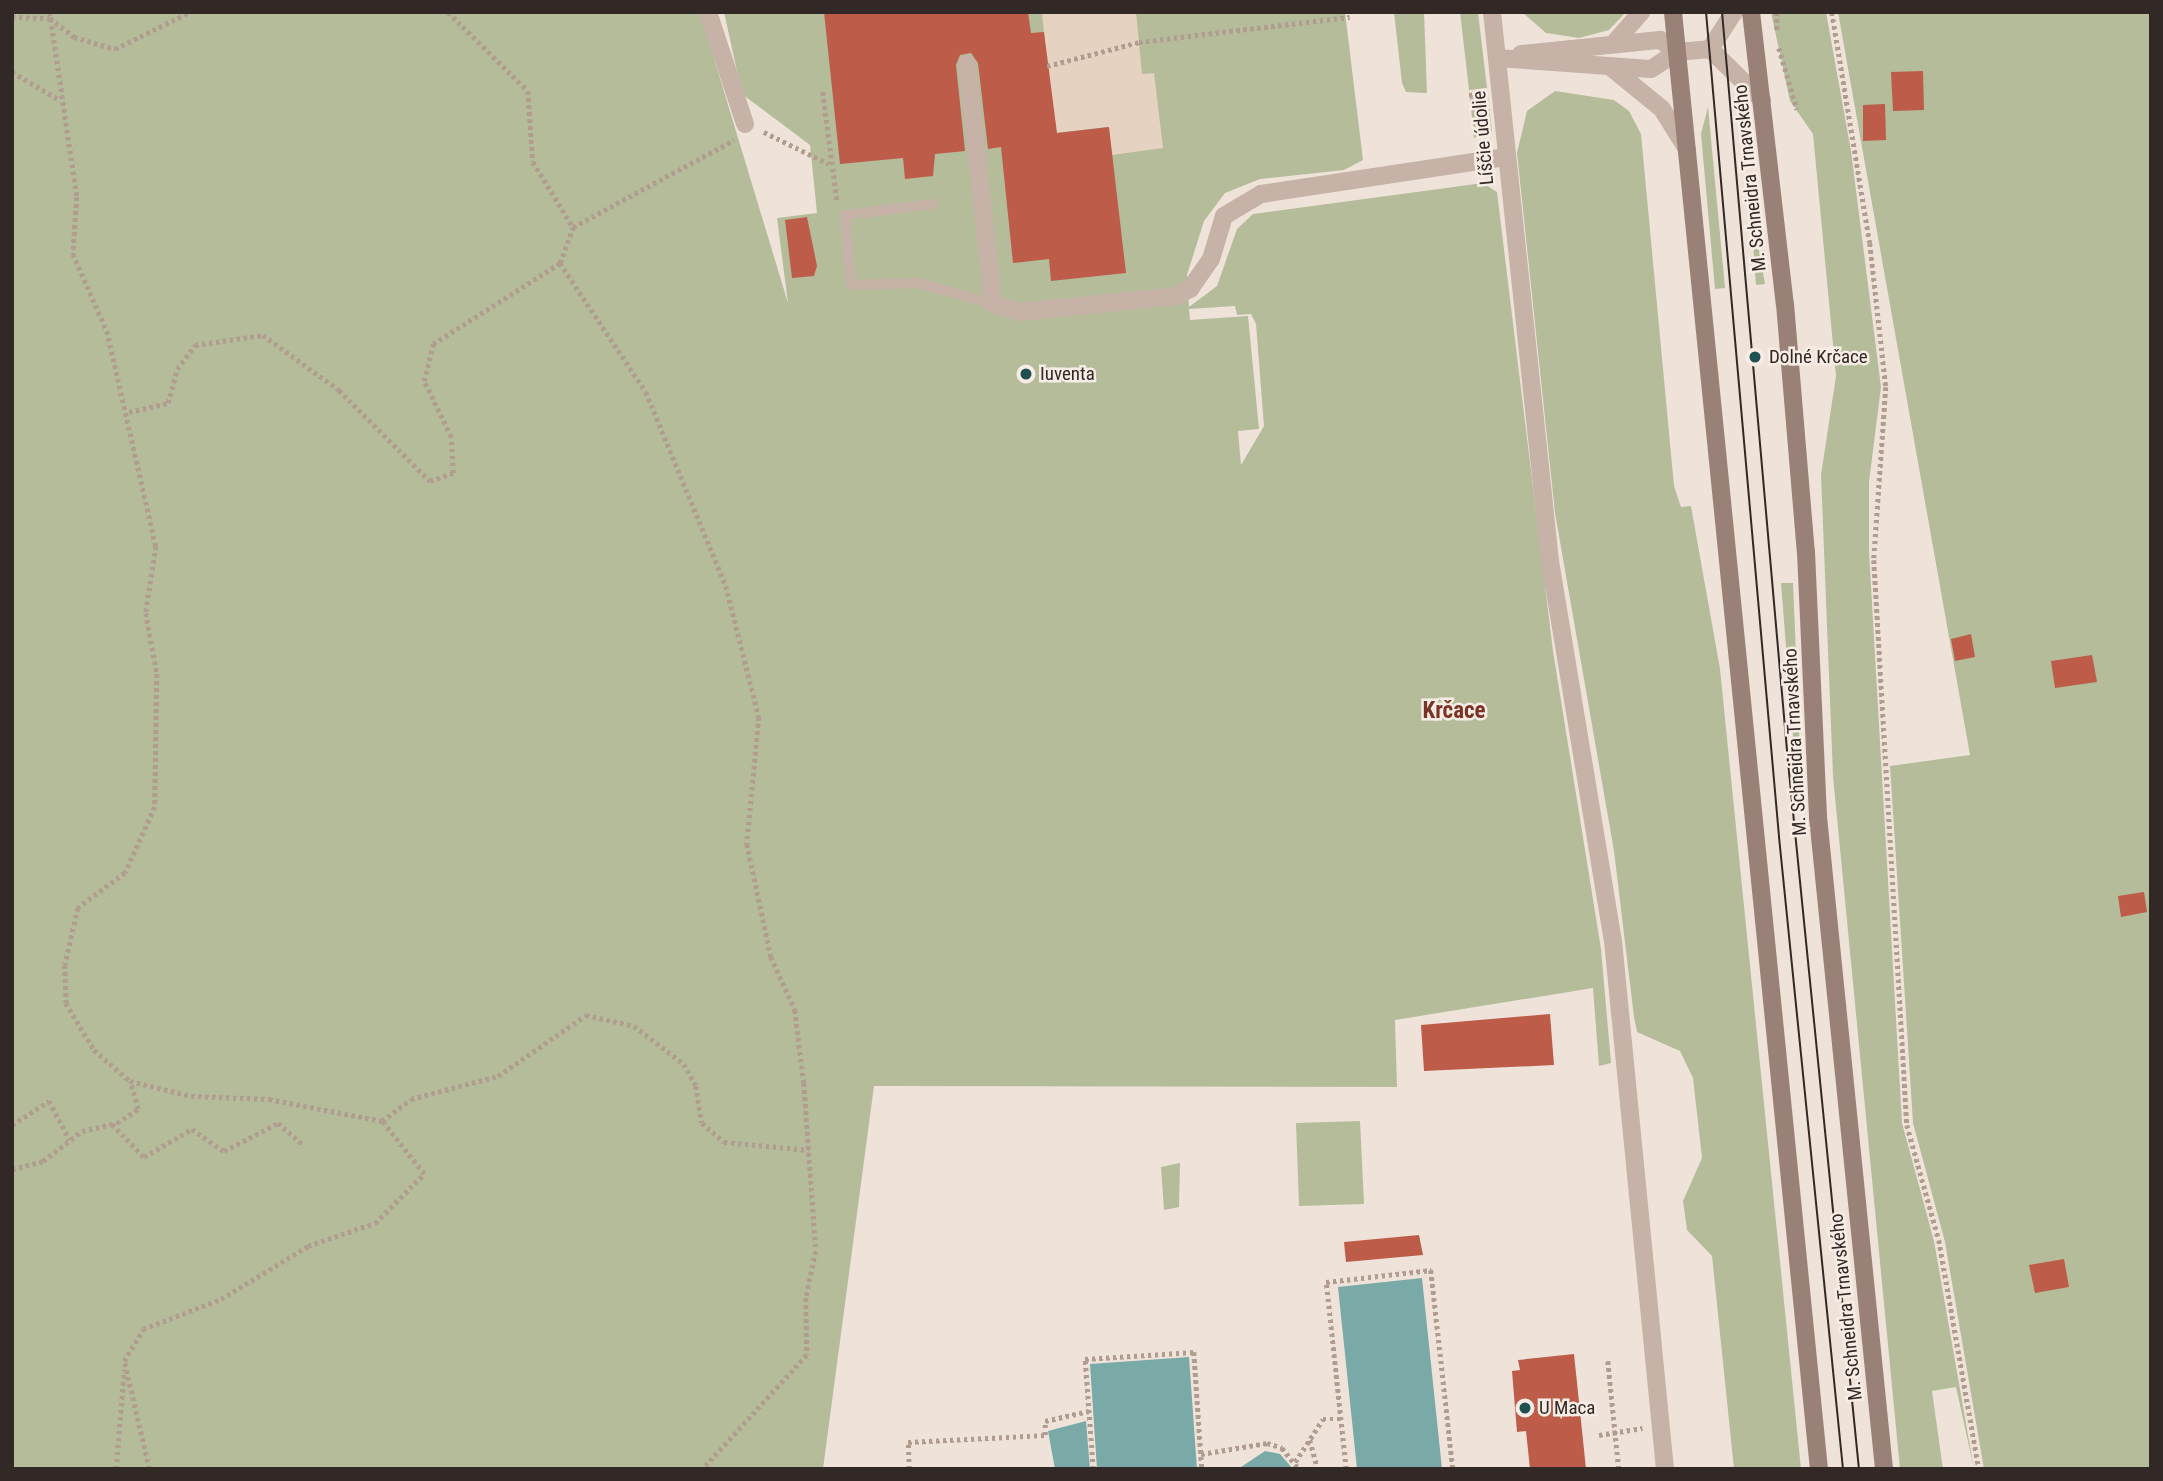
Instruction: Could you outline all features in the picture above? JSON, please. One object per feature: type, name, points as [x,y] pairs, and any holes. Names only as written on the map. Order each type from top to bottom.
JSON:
[{"type":"main road","points":[[1673,12],[1819,1469]]},
{"type":"main road","name":"M. Schneidra Trnavského","points":[[1751,12],[1802,499],[1824,882],[1884,1469]]},
{"type":"street","points":[[708,12],[745,124]]},
{"type":"street","name":"Líščie údolie","points":[[1492,12],[1505,157],[1550,561],[1613,941],[1665,1469]]},
{"type":"street","points":[[1616,41],[1641,12]]},
{"type":"street","points":[[1710,49],[1734,12]]},
{"type":"street","points":[[1497,58],[1616,41],[1660,40],[1677,52]]},
{"type":"street","points":[[1497,58],[1613,69],[1651,69],[1677,52],[1710,49],[1762,100]]},
{"type":"street","points":[[967,64],[993,304],[1021,312],[1175,296],[1202,278],[1224,216],[1239,202],[1505,157]]},
{"type":"street","points":[[1613,69],[1662,109],[1687,149]]},
{"type":"lane","points":[[933,204],[845,215],[851,285],[918,283],[993,304]]},
{"type":"path","points":[[12,17],[50,15],[74,37],[114,49],[190,12]]},
{"type":"path","points":[[448,12],[528,91],[533,162],[573,227]]},
{"type":"path","points":[[1777,12],[1797,109]]},
{"type":"path","points":[[1832,12],[1870,243],[1886,387],[1874,560],[1907,1125],[1939,1240],[1979,1469]]},
{"type":"path","points":[[50,15],[60,100],[77,197],[73,254],[107,331],[129,412],[156,546],[146,613],[157,674],[155,807],[125,873],[78,908],[65,965],[66,1003],[94,1050],[130,1081],[191,1096],[269,1099],[382,1121],[424,1174],[374,1223],[308,1247],[220,1299],[143,1329],[124,1361],[116,1469]]},
{"type":"path","points":[[1047,66],[1139,42],[1350,18]]},
{"type":"path","points":[[12,72],[60,100]]},
{"type":"path","points":[[823,92],[831,192],[845,215]]},
{"type":"path","points":[[129,412],[168,403],[177,369],[195,345],[264,335],[339,390],[430,481],[453,473],[451,437],[424,381],[433,344],[561,263],[573,227],[734,141],[745,124],[829,164]]},
{"type":"path","points":[[561,263],[646,393],[694,498],[744,649],[759,717],[747,844],[771,957],[796,1010],[816,1251],[806,1298],[807,1355],[703,1469]]},
{"type":"path","points":[[382,1121],[411,1099],[498,1076],[586,1015],[634,1026],[684,1063],[696,1086],[702,1123],[724,1142],[808,1150]]},
{"type":"path","points":[[12,1169],[43,1161],[70,1140],[111,1124],[138,1109],[130,1081]]},
{"type":"path","points":[[12,1125],[49,1101],[70,1140]]},
{"type":"path","points":[[111,1124],[144,1157],[191,1129],[224,1151],[278,1123],[304,1146]]},
{"type":"path","points":[[1346,1469],[1326,1282],[1431,1270],[1453,1469]]},
{"type":"path","points":[[1093,1469],[1085,1359],[1194,1352],[1202,1469]]},
{"type":"path","points":[[124,1361],[149,1469]]},
{"type":"path","points":[[1608,1361],[1619,1469]]},
{"type":"path","points":[[909,1469],[908,1442],[1045,1435],[1045,1421],[1089,1411]]},
{"type":"path","points":[[1295,1462],[1323,1419],[1341,1419]]},
{"type":"path","points":[[1599,1435],[1660,1425]]},
{"type":"path","points":[[1310,1439],[1318,1469]]},
{"type":"path","points":[[1201,1454],[1267,1443],[1295,1462],[1299,1469]]},
{"type":"green space","points":[[12,12],[700,12],[788,303],[777,218],[817,213],[810,145],[742,94],[724,12],[1345,12],[1363,160],[1344,170],[1260,179],[1225,193],[1204,221],[1187,275],[1189,307],[1217,286],[1237,229],[1253,214],[1483,183],[1497,192],[1553,651],[1601,949],[1611,1063],[1599,1066],[1593,988],[1395,1020],[1397,1087],[874,1086],[823,1469],[12,1469]],"holes":[[[1235,306],[1237,315],[1251,314],[1256,324],[1264,426],[1241,465],[1238,431],[1259,429],[1248,316],[1190,320],[1189,309]]]},
{"type":"green space","points":[[1394,12],[1424,12],[1427,93],[1406,92],[1402,83]]},
{"type":"green space","points":[[1460,12],[1478,12],[1487,88],[1469,90]]},
{"type":"green space","points":[[1522,12],[1626,12],[1609,30],[1579,38],[1546,33]]},
{"type":"green space","points":[[1771,12],[1826,12],[1851,151],[1881,387],[1869,482],[1869,551],[1902,1123],[1934,1241],[1974,1469],[1956,1387],[1932,1391],[1943,1469],[1900,1469],[1833,776],[1821,475],[1836,376],[1813,134],[1790,101]]},
{"type":"green space","points":[[1838,12],[2151,12],[2151,1469],[1984,1469],[1945,1242],[1913,1123],[1890,766],[1970,755]]},
{"type":"green space","points":[[1555,91],[1614,100],[1629,111],[1641,134],[1674,486],[1681,507],[1691,506],[1720,669],[1801,1469],[1734,1469],[1712,1256],[1687,1230],[1683,1201],[1702,1158],[1693,1078],[1680,1051],[1637,1032],[1634,1017],[1614,851],[1555,513],[1517,153],[1527,111]]},
{"type":"green space","points":[[1488,96],[1492,132],[1474,138],[1470,98]]},
{"type":"green space","points":[[1708,107],[1725,288],[1715,289],[1701,134]]},
{"type":"green space","points":[[1750,201],[1765,284],[1756,285]]},
{"type":"green space","points":[[1781,583],[1793,583],[1802,800],[1798,800]]},
{"type":"green space","points":[[1360,1121],[1364,1204],[1299,1206],[1296,1123]]},
{"type":"green space","points":[[1180,1163],[1179,1207],[1164,1210],[1161,1167]]},
{"type":"shaded area","points":[[1042,12],[1136,12],[1142,74],[1154,73],[1163,148],[1112,155],[1108,127],[1037,135],[1047,66]]},
{"type":"water","points":[[1422,1278],[1442,1469],[1357,1469],[1338,1287]]},
{"type":"water","points":[[1189,1357],[1197,1469],[1097,1469],[1090,1364]]},
{"type":"water","points":[[1086,1421],[1090,1469],[1055,1469],[1048,1431]]},
{"type":"water","points":[[1265,1451],[1280,1454],[1293,1469],[1238,1469]]},
{"type":"building","points":[[824,12],[1028,12],[1031,33],[1044,32],[1057,133],[1109,127],[1126,273],[1051,281],[1049,259],[1013,263],[1001,147],[988,149],[978,63],[971,53],[960,55],[956,65],[965,151],[935,154],[933,176],[905,179],[903,158],[840,164]]},
{"type":"building","points":[[1923,71],[1924,110],[1893,111],[1891,72]]},
{"type":"building","points":[[1885,104],[1886,140],[1863,141],[1863,105]]},
{"type":"building","points":[[807,217],[817,266],[814,276],[792,278],[785,220]]},
{"type":"building","points":[[1971,634],[1975,657],[1955,661],[1951,639]]},
{"type":"building","points":[[2092,655],[2097,682],[2055,688],[2051,661]]},
{"type":"building","points":[[2144,892],[2147,912],[2121,917],[2118,896]]},
{"type":"building","points":[[1550,1014],[1554,1065],[1424,1071],[1421,1025]]},
{"type":"building","points":[[1419,1235],[1423,1255],[1346,1262],[1344,1242]]},
{"type":"building","points":[[2064,1259],[2069,1287],[2035,1293],[2029,1265]]},
{"type":"building","points":[[1574,1354],[1586,1469],[1530,1469],[1526,1431],[1517,1432],[1512,1371],[1520,1370],[1518,1360]]},
{"type":"tram line","points":[[1706,12],[1779,837],[1843,1469]]},
{"type":"tram line","points":[[1722,12],[1788,762],[1859,1469]]},
{"type":"place","name":"Dolné Krčace","points":[[1755,357]]},
{"type":"place","name":"Iuventa","points":[[1026,374]]},
{"type":"place","name":"U Maca","points":[[1525,1408]]},
{"type":"district","name":"Krčace","points":[[1454,711]]}]
